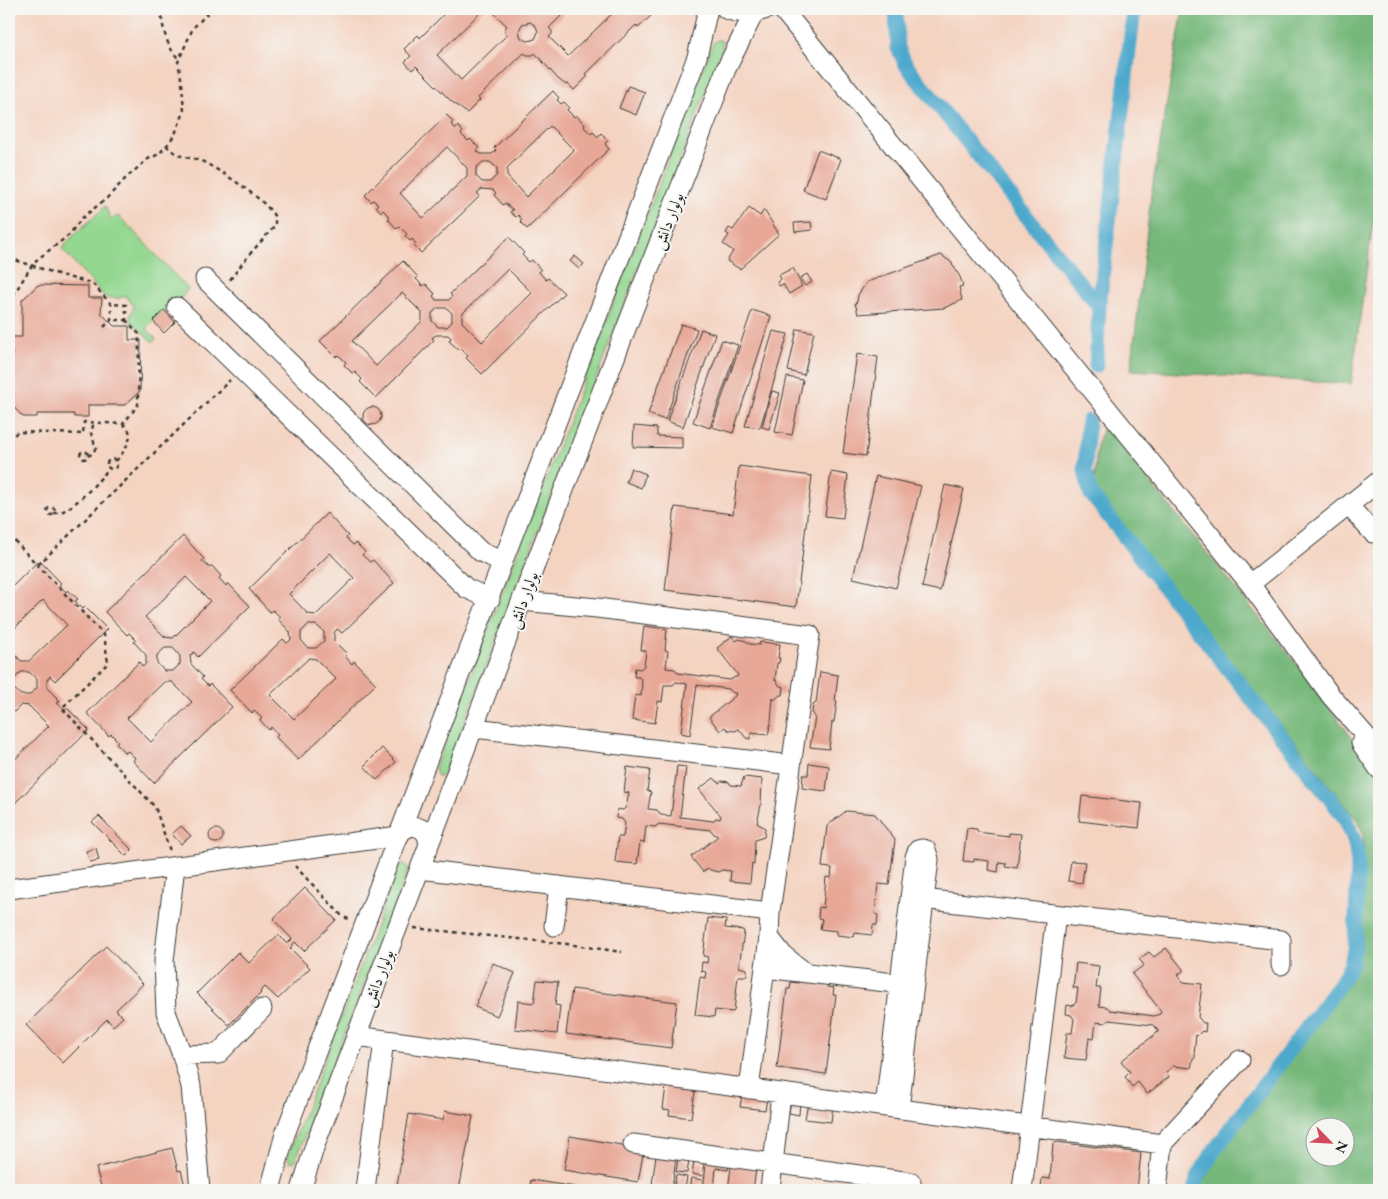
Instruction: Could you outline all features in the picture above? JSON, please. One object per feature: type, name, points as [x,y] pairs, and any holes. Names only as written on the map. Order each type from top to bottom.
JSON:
[{"type":"street","name":"بولوار دانش","points":[[270,1188],[285,1134],[697,57],[708,9]]},
{"type":"street","points":[[726,9],[741,13],[761,11]]},
{"type":"street","points":[[782,9],[1250,584],[1330,696],[1379,769]]},
{"type":"street","name":"بولوار دانش","points":[[302,1190],[314,1145],[726,69],[761,11]]},
{"type":"street","points":[[211,286],[481,552],[503,562]]},
{"type":"street","points":[[177,307],[466,588],[490,599]]},
{"type":"street","points":[[1250,584],[1379,482]]},
{"type":"street","points":[[1349,506],[1373,533]]},
{"type":"street","points":[[522,601],[598,602],[810,635],[770,912],[769,937],[749,1089]]},
{"type":"street","points":[[1330,696],[1379,751]]},
{"type":"street","points":[[474,728],[790,765]]},
{"type":"street","points":[[422,776],[421,781],[424,792],[434,797],[444,796],[451,787]]},
{"type":"street","points":[[9,889],[399,836],[411,826],[421,828],[428,837],[428,848]]},
{"type":"street","points":[[175,866],[164,961],[166,1012],[191,1086],[200,1190]]},
{"type":"street","points":[[420,868],[770,912]]},
{"type":"street","points":[[554,926],[559,886]]},
{"type":"street","points":[[892,1108],[917,899],[1281,940],[1281,966]]},
{"type":"street","points":[[1022,1190],[1056,914]]},
{"type":"street","points":[[769,937],[783,955],[807,973]]},
{"type":"street","points":[[765,968],[907,985]]},
{"type":"street","points":[[182,1055],[218,1054],[262,1010]]},
{"type":"street","points":[[356,1036],[1162,1144]]},
{"type":"street","points":[[365,1190],[384,1040]]},
{"type":"street","points":[[1157,1190],[1162,1144],[1240,1060]]},
{"type":"street","points":[[770,1190],[781,1094]]},
{"type":"street","points":[[633,1144],[911,1182]]},
{"type":"path","points":[[161,9],[165,34],[175,55],[179,59]]},
{"type":"path","points":[[9,302],[31,265],[69,235],[81,219],[107,198],[126,178],[148,159],[159,154],[175,134],[184,112],[182,82],[178,62],[193,28],[208,13],[215,9]]},
{"type":"path","points":[[166,146],[174,154],[199,160],[228,175],[269,209],[275,218],[275,226],[230,280],[211,286]]},
{"type":"path","points":[[9,258],[92,284],[111,304],[111,320]]},
{"type":"path","points":[[111,304],[126,304],[126,320],[139,334],[138,405],[123,424]]},
{"type":"path","points":[[104,327],[111,320],[126,320]]},
{"type":"path","points":[[38,564],[240,370]]},
{"type":"path","points":[[9,442],[18,432],[83,434],[84,422],[123,424],[130,431],[130,438],[116,461],[116,466],[109,468],[94,486],[69,507],[61,513],[54,513]]},
{"type":"path","points":[[88,456],[96,448],[91,433],[94,422]]},
{"type":"path","points":[[109,468],[106,465],[108,459],[112,458],[116,461]]},
{"type":"path","points":[[9,535],[104,635],[108,662],[62,708],[155,807],[175,866]]},
{"type":"path","points":[[301,871],[343,917],[365,925]]},
{"type":"path","points":[[412,928],[567,944],[622,952]]},
{"type":"shaded area","points":[[9,9],[1379,9],[1379,1190],[9,1190]]},
{"type":"green space","points":[[1183,9],[1379,9],[1379,179],[1351,384],[1131,370],[1151,196]]},
{"type":"green space","points":[[718,40],[722,41],[723,47],[445,773],[440,777],[435,769],[713,43]]},
{"type":"green space","points":[[105,206],[111,219],[119,216],[188,289],[171,312],[161,313],[146,328],[156,339],[153,342],[131,322],[130,316],[134,306],[126,296],[106,298],[62,249]]},
{"type":"green space","points":[[1104,425],[1308,678],[1379,775],[1379,1190],[1200,1190],[1218,1153],[1272,1084],[1341,990],[1359,957],[1364,873],[1363,833],[1357,820],[1103,502],[1094,485],[1097,445]]},
{"type":"green space","points":[[404,863],[408,870],[296,1159],[294,1162],[289,1161],[288,1156],[399,866]]},
{"type":"building","points":[[449,9],[484,9],[437,55],[461,80],[507,35],[505,28],[507,26],[490,9],[519,9],[521,11],[523,9],[568,9],[549,28],[552,34],[549,37],[568,56],[617,9],[648,9],[653,14],[638,28],[636,25],[586,74],[588,76],[574,90],[567,83],[566,85],[558,79],[535,53],[527,55],[524,53],[478,98],[480,100],[467,113],[451,101],[416,66],[412,70],[405,62],[411,56],[404,49],[418,35],[420,38]],"holes":[[[530,22],[536,26],[538,32],[535,39],[528,41],[521,38],[519,31],[522,24]]]},
{"type":"building","points":[[628,86],[645,92],[636,115],[619,108]]},
{"type":"building","points":[[553,91],[559,98],[557,100],[561,104],[564,102],[569,107],[567,110],[574,117],[576,115],[591,134],[593,132],[598,137],[601,133],[608,140],[605,144],[609,149],[527,229],[520,222],[522,220],[518,215],[516,217],[510,212],[513,210],[505,203],[503,205],[494,195],[496,193],[493,190],[482,189],[477,193],[480,196],[421,253],[414,246],[416,244],[412,239],[410,241],[405,236],[407,234],[399,226],[397,229],[388,219],[390,217],[383,210],[381,212],[376,206],[378,204],[373,200],[371,202],[365,195],[447,115],[453,122],[451,124],[456,129],[458,126],[463,132],[461,134],[468,141],[470,139],[479,148],[477,151],[481,154],[492,154],[496,150],[494,148]],"holes":[[[550,126],[574,150],[526,197],[507,176],[507,168]],[[447,147],[467,168],[467,176],[423,218],[400,193]],[[483,162],[490,162],[497,168],[497,175],[490,182],[482,182],[476,176],[476,168]]]},
{"type":"building","points":[[818,150],[841,159],[826,199],[803,190]]},
{"type":"building","points":[[749,208],[760,216],[764,210],[779,234],[740,269],[727,261],[733,251],[723,244],[729,235],[726,233],[729,228],[733,230]]},
{"type":"building","points":[[811,222],[812,230],[795,232],[794,223]]},
{"type":"building","points":[[509,237],[524,253],[522,255],[529,262],[532,260],[541,270],[539,272],[546,280],[548,278],[564,293],[482,374],[466,358],[468,356],[461,348],[459,350],[449,341],[451,338],[448,335],[436,335],[432,338],[434,340],[376,398],[360,382],[362,379],[355,372],[353,374],[344,365],[346,362],[338,355],[336,357],[320,341],[403,261],[418,277],[416,279],[423,286],[426,284],[435,294],[433,296],[436,300],[449,300],[452,296],[450,294]],"holes":[[[508,269],[532,293],[482,342],[462,322],[462,314]],[[402,293],[422,313],[422,321],[376,366],[352,341]],[[438,308],[447,308],[452,313],[452,322],[447,327],[438,327],[432,321],[432,313]]]},
{"type":"building","points":[[941,255],[951,262],[960,277],[963,286],[959,287],[962,300],[944,308],[858,314],[855,303],[867,282]]},
{"type":"building","points":[[575,256],[584,264],[579,269],[570,261]]},
{"type":"building","points":[[793,268],[802,286],[789,294],[783,284],[779,286],[777,282],[781,279],[779,275]]},
{"type":"building","points":[[807,274],[812,282],[805,286],[800,278]]},
{"type":"building","points":[[38,285],[88,286],[88,298],[102,298],[101,313],[114,326],[129,326],[129,340],[141,340],[140,391],[125,405],[88,405],[88,417],[74,417],[74,414],[37,414],[37,417],[23,417],[9,402],[9,387],[12,387],[12,351],[9,351],[9,337],[22,337],[22,300]]},
{"type":"building","points":[[164,310],[175,322],[164,333],[153,321]]},
{"type":"building","points":[[752,310],[771,316],[733,433],[712,427]]},
{"type":"building","points":[[681,324],[697,329],[665,420],[648,414]]},
{"type":"building","points":[[701,329],[715,334],[683,427],[667,421]]},
{"type":"building","points":[[797,329],[814,332],[804,375],[788,371]]},
{"type":"building","points":[[773,331],[788,334],[760,428],[745,426]]},
{"type":"building","points":[[722,340],[738,345],[710,428],[693,422]]},
{"type":"building","points":[[857,354],[878,357],[866,456],[843,453]]},
{"type":"building","points":[[787,377],[803,380],[792,435],[775,432]]},
{"type":"building","points":[[772,391],[780,393],[769,429],[762,427]]},
{"type":"building","points":[[368,407],[376,407],[381,412],[379,423],[368,425],[363,420],[363,412]]},
{"type":"building","points":[[634,426],[657,428],[657,436],[682,437],[682,448],[633,447]]},
{"type":"building","points":[[739,466],[812,476],[796,607],[665,590],[675,507],[733,514]]},
{"type":"building","points":[[631,468],[646,474],[641,488],[626,482]]},
{"type":"building","points":[[831,472],[848,475],[843,518],[825,516]]},
{"type":"building","points":[[876,476],[921,486],[896,588],[853,578]]},
{"type":"building","points":[[945,485],[964,489],[940,591],[922,587]]},
{"type":"building","points":[[327,513],[348,536],[346,538],[353,545],[356,543],[365,552],[362,555],[370,562],[373,560],[394,583],[342,633],[337,629],[334,633],[334,641],[347,654],[345,656],[352,664],[354,661],[376,684],[298,760],[276,737],[278,735],[271,727],[269,730],[260,720],[262,718],[254,711],[252,713],[230,690],[283,639],[287,643],[291,640],[290,632],[278,619],[280,617],[273,610],[270,612],[249,589]],"holes":[[[330,553],[354,578],[316,615],[308,614],[289,594]],[[308,625],[316,625],[324,632],[324,641],[316,648],[308,648],[301,640],[301,632]],[[309,658],[316,659],[336,679],[294,719],[270,695]]]},
{"type":"building","points":[[183,536],[204,559],[202,561],[210,568],[212,566],[221,576],[219,578],[226,586],[228,583],[250,606],[198,657],[194,652],[190,656],[191,664],[203,677],[201,679],[208,686],[210,684],[232,707],[154,783],[133,761],[135,758],[128,751],[125,753],[116,743],[118,741],[111,734],[109,736],[87,713],[139,662],[143,667],[146,663],[146,655],[134,642],[136,640],[129,633],[127,635],[105,612]],"holes":[[[186,577],[210,601],[173,638],[165,637],[145,617]],[[165,648],[173,648],[180,656],[180,664],[173,671],[164,671],[157,663],[157,655]],[[164,682],[172,682],[192,702],[151,742],[127,718]]]},
{"type":"building","points":[[39,560],[61,583],[59,585],[78,599],[75,601],[83,609],[85,607],[107,629],[55,681],[50,676],[47,680],[47,688],[60,701],[57,703],[65,710],[67,708],[89,730],[11,807],[9,805],[9,765],[49,726],[29,706],[21,705],[9,717],[9,648],[21,661],[29,661],[67,625],[43,600],[9,634],[9,590]],"holes":[[[21,672],[29,672],[37,679],[37,688],[29,695],[21,695],[13,688],[14,679]]]},
{"type":"building","points":[[644,626],[667,629],[665,650],[668,651],[666,668],[675,669],[678,673],[730,680],[738,675],[717,648],[732,636],[736,641],[739,639],[750,644],[760,645],[760,642],[780,644],[778,658],[780,658],[779,663],[777,663],[775,681],[784,687],[783,695],[774,700],[773,698],[768,735],[751,733],[750,739],[746,738],[739,729],[735,731],[728,730],[725,727],[720,731],[709,717],[735,696],[736,693],[729,689],[697,685],[690,735],[681,733],[687,684],[676,682],[673,685],[664,685],[662,702],[658,701],[655,723],[632,720],[635,695],[641,696],[642,681],[639,677],[634,677],[635,668],[640,669],[644,666],[646,651],[641,650]]},
{"type":"building","points":[[820,672],[838,675],[835,701],[837,701],[829,749],[810,747],[815,717],[812,712],[813,705],[816,703]]},
{"type":"building","points":[[382,748],[396,762],[377,780],[364,766]]},
{"type":"building","points":[[809,763],[829,766],[826,791],[802,788],[803,775],[808,775]]},
{"type":"building","points":[[677,766],[686,767],[680,817],[713,821],[716,818],[720,819],[721,816],[699,789],[714,778],[719,783],[722,781],[729,782],[731,785],[741,786],[744,777],[762,779],[761,805],[757,823],[765,828],[764,837],[755,840],[754,864],[752,863],[750,883],[730,881],[731,871],[722,870],[718,872],[708,868],[703,872],[691,857],[717,837],[718,835],[715,835],[711,830],[659,824],[655,827],[646,826],[644,843],[640,842],[637,864],[615,862],[618,837],[623,837],[625,823],[622,819],[616,818],[617,809],[623,810],[626,807],[629,793],[624,792],[627,767],[650,770],[647,791],[651,792],[648,809],[657,810],[661,815],[671,816]]},
{"type":"building","points":[[1082,796],[1142,803],[1139,828],[1079,821]]},
{"type":"building","points":[[846,811],[875,814],[895,840],[889,885],[878,884],[875,914],[878,915],[877,925],[873,925],[872,935],[855,933],[854,937],[837,935],[837,931],[820,929],[822,919],[818,918],[819,907],[823,908],[826,877],[831,878],[832,868],[822,867],[827,826]]},
{"type":"building","points":[[99,816],[132,850],[126,856],[92,822]]},
{"type":"building","points":[[181,826],[191,836],[181,844],[172,834]]},
{"type":"building","points":[[967,828],[977,829],[977,832],[1009,836],[1009,833],[1021,834],[1017,868],[1005,866],[1006,863],[999,862],[998,872],[988,870],[989,861],[974,859],[974,862],[963,861]]},
{"type":"building","points":[[216,829],[221,831],[223,836],[221,841],[216,843],[211,841],[209,836],[211,831]]},
{"type":"building","points":[[96,848],[99,860],[90,862],[86,851]]},
{"type":"building","points":[[1071,861],[1085,862],[1082,883],[1068,881]]},
{"type":"building","points":[[305,888],[336,920],[304,951],[295,942],[290,948],[310,968],[278,999],[265,987],[229,1025],[197,993],[238,952],[249,963],[278,935],[287,944],[292,939],[273,919]]},
{"type":"building","points":[[708,918],[726,920],[725,928],[743,930],[739,967],[747,969],[747,976],[738,976],[734,1011],[715,1010],[714,1017],[695,1015],[700,977],[705,978],[706,972],[701,971],[702,962],[707,963],[708,957],[703,956]]},
{"type":"building","points":[[106,946],[143,984],[116,1010],[123,1017],[113,1026],[107,1019],[63,1063],[26,1025]]},
{"type":"building","points":[[1166,948],[1183,969],[1178,975],[1183,982],[1202,984],[1198,1017],[1203,1023],[1206,1023],[1205,1032],[1202,1031],[1196,1035],[1195,1058],[1193,1058],[1191,1068],[1173,1066],[1166,1072],[1169,1077],[1147,1094],[1138,1082],[1132,1087],[1125,1077],[1130,1072],[1121,1061],[1158,1032],[1158,1030],[1153,1025],[1109,1020],[1105,1023],[1096,1022],[1094,1039],[1089,1038],[1086,1060],[1064,1058],[1067,1033],[1072,1033],[1074,1019],[1071,1015],[1066,1014],[1067,1005],[1072,1006],[1076,1003],[1078,988],[1073,988],[1076,963],[1099,966],[1096,988],[1101,988],[1099,1006],[1107,1007],[1110,1010],[1154,1016],[1160,1014],[1161,1011],[1132,974],[1144,965],[1139,959],[1149,952],[1154,957]]},
{"type":"building","points":[[493,963],[515,973],[497,1016],[475,1007]]},
{"type":"building","points":[[800,977],[827,981],[827,987],[834,988],[833,995],[836,995],[826,1074],[777,1068],[787,989],[790,989],[791,982],[799,983]]},
{"type":"building","points":[[537,980],[558,982],[555,1005],[560,1006],[557,1034],[515,1029],[518,1001],[534,1003]]},
{"type":"building","points":[[572,989],[677,1002],[671,1048],[566,1034]]},
{"type":"building","points":[[666,1086],[696,1086],[691,1118],[669,1115],[670,1110],[663,1109]]},
{"type":"building","points":[[743,1090],[768,1094],[765,1110],[740,1107]]},
{"type":"building","points":[[791,1100],[800,1101],[799,1115],[789,1113]]},
{"type":"building","points":[[808,1102],[833,1105],[831,1122],[805,1119]]},
{"type":"building","points":[[445,1111],[473,1116],[459,1190],[424,1190],[397,1185],[409,1114],[443,1120]]},
{"type":"building","points":[[570,1136],[644,1149],[638,1182],[564,1170]]},
{"type":"building","points":[[1057,1142],[1141,1153],[1137,1190],[1041,1190],[1042,1178],[1050,1179],[1053,1144]]},
{"type":"building","points":[[172,1148],[178,1171],[181,1170],[186,1190],[102,1190],[96,1168]]},
{"type":"building","points":[[656,1155],[676,1158],[672,1188],[652,1185]]},
{"type":"building","points":[[707,1156],[730,1160],[728,1170],[716,1168],[714,1190],[703,1190]]},
{"type":"building","points":[[678,1159],[689,1161],[687,1173],[676,1172]]},
{"type":"building","points":[[732,1159],[757,1163],[753,1190],[728,1190]]},
{"type":"building","points":[[694,1162],[704,1163],[702,1176],[692,1174]]},
{"type":"building","points":[[676,1175],[687,1177],[685,1189],[674,1187]]},
{"type":"building","points":[[691,1178],[702,1180],[700,1190],[689,1190]]},
{"type":"building","points":[[531,1180],[588,1189],[588,1190],[529,1190]]},
{"type":"waterway","points":[[896,9],[898,48],[906,65],[1099,307]]},
{"type":"waterway","points":[[1096,366],[1099,307],[1134,9]]},
{"type":"waterway","points":[[1088,421],[1085,470],[1090,493],[1345,818],[1355,842],[1358,863],[1355,945],[1351,964],[1342,981],[1213,1152],[1199,1175],[1194,1190]]}]
